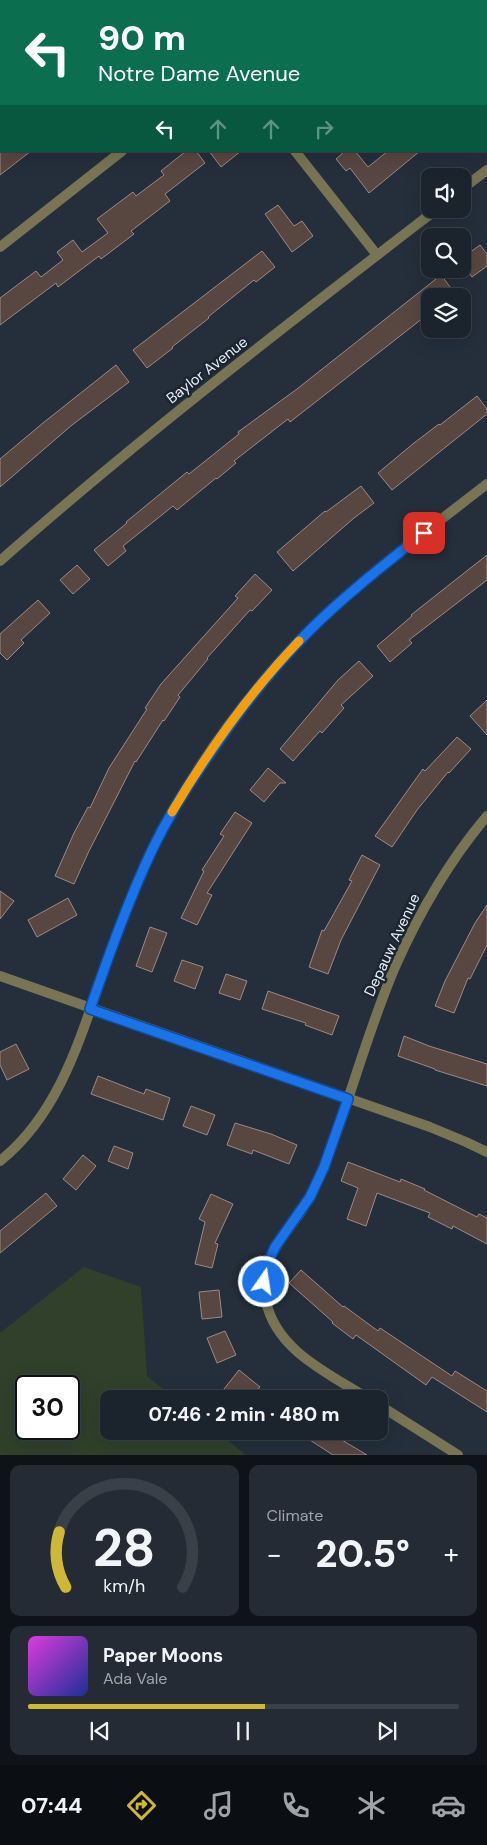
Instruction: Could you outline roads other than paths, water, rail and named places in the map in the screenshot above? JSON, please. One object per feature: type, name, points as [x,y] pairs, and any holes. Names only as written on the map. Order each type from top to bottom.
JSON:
[{"type":"street","points":[[0,247],[121,152]]},
{"type":"street","points":[[296,152],[377,255]]},
{"type":"street","points":[[471,182],[487,170]]},
{"type":"street","name":"Baylor Avenue","points":[[0,561],[100,474],[425,218]]},
{"type":"street","points":[[0,1161],[26,1136],[53,1098],[75,1052],[119,931],[153,849],[187,787],[236,715],[281,661],[343,599],[487,484]]},
{"type":"street","name":"Depauw Avenue","points":[[355,1390],[301,1355],[287,1344],[276,1329],[266,1300],[264,1282],[268,1263],[275,1247],[310,1197],[324,1167],[395,968],[417,921],[452,862],[487,816]]},
{"type":"street","points":[[0,976],[430,1128],[487,1152]]},
{"type":"street","points":[[388,1411],[458,1455]]}]
